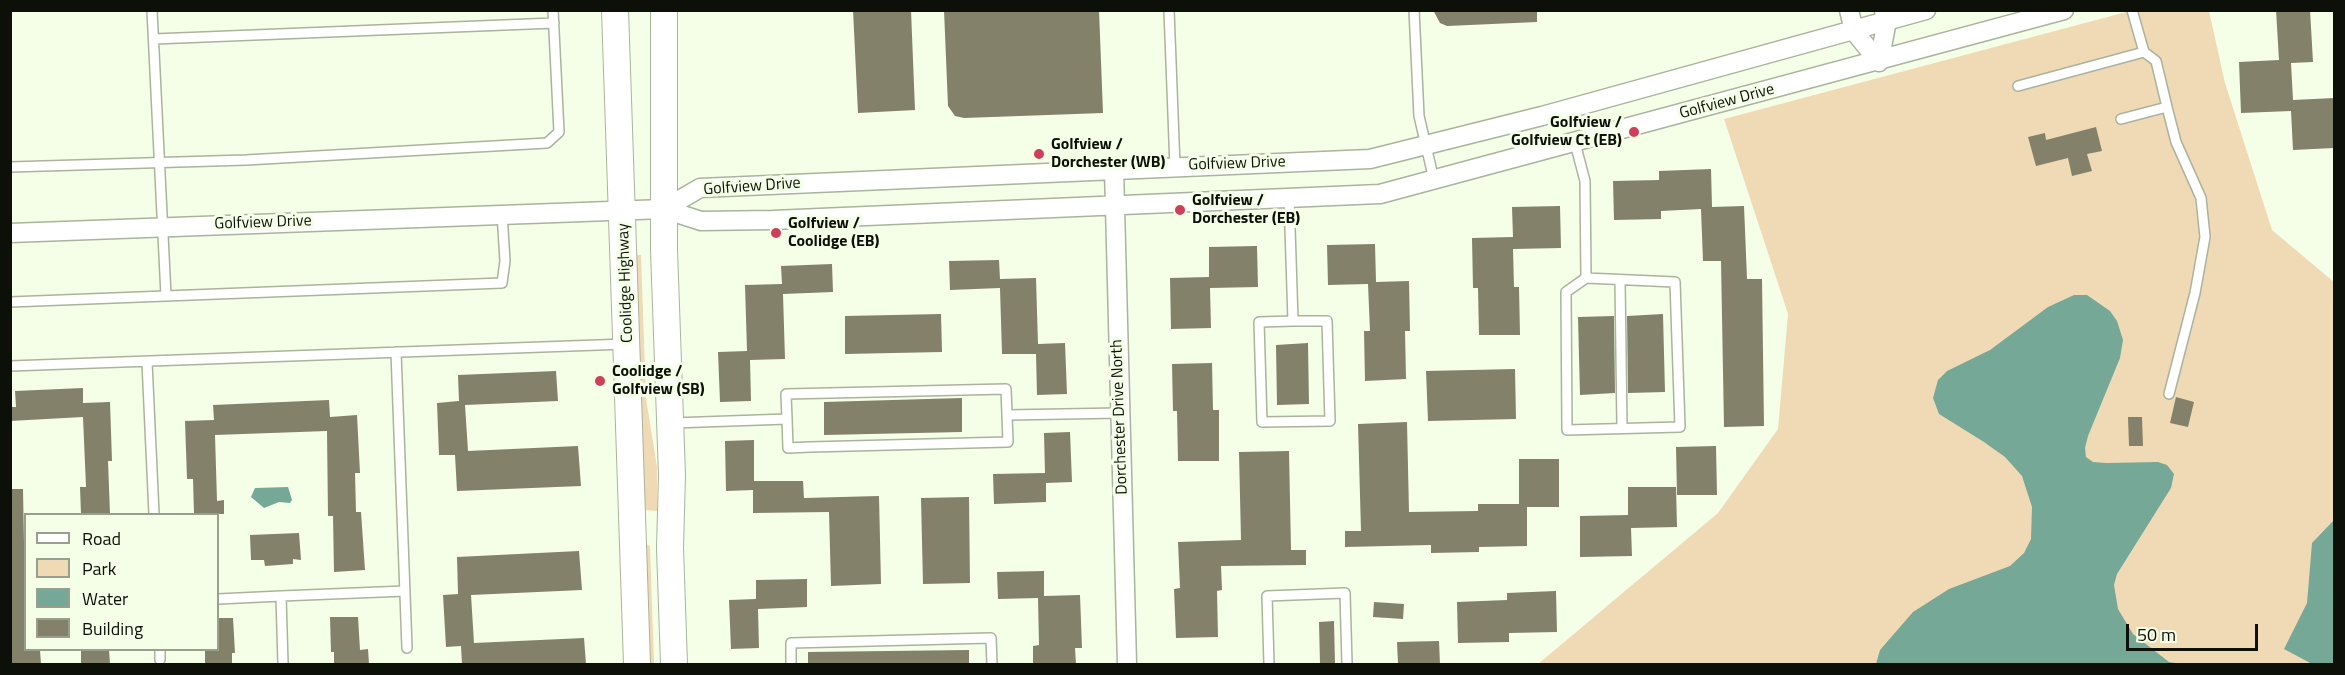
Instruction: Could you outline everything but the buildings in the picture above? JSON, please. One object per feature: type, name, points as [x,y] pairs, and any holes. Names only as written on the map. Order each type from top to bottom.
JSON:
[{"type":"main road","name":"Coolidge Highway","points":[[615,10],[638,664]]},
{"type":"main road","points":[[664,10],[664,208],[674,664]]},
{"type":"main road","points":[[634,530],[652,526],[662,529],[670,548]]},
{"type":"street","points":[[1849,10],[1854,31],[1879,62]]},
{"type":"street","name":"Golfview Drive","points":[[664,208],[700,188],[1370,159],[1854,31],[1885,16],[1926,10]]},
{"type":"street","name":"Golfview Drive","points":[[10,233],[664,208],[701,221],[1380,194],[1879,62],[2064,10]]},
{"type":"street","points":[[1879,62],[1885,16]]},
{"type":"street","name":"Dorchester Drive North","points":[[1114,169],[1127,664]]},
{"type":"lane","points":[[152,10],[166,296]]},
{"type":"lane","points":[[10,167],[246,160],[547,143],[559,132],[553,10]]},
{"type":"lane","points":[[1169,10],[1175,167]]},
{"type":"lane","points":[[1414,10],[1419,116],[1434,180]]},
{"type":"lane","points":[[2132,10],[2144,52],[2156,61],[2176,142],[2201,198],[2205,237],[2195,293],[2169,394]]},
{"type":"lane","points":[[154,39],[554,23]]},
{"type":"lane","points":[[2018,86],[2144,52]]},
{"type":"lane","points":[[2121,119],[2167,107]]},
{"type":"lane","points":[[1575,143],[1584,181],[1586,278]]},
{"type":"lane","points":[[1289,197],[1293,321]]},
{"type":"lane","points":[[10,302],[502,283],[505,261],[502,213]]},
{"type":"lane","points":[[1586,278],[1675,282],[1680,427],[1567,430],[1566,292],[1586,278]]},
{"type":"lane","points":[[1620,280],[1622,429]]},
{"type":"lane","points":[[1293,321],[1327,321],[1330,421],[1262,422],[1259,322],[1293,321]]},
{"type":"lane","points":[[10,366],[628,344]]},
{"type":"lane","points":[[396,352],[407,648]]},
{"type":"lane","points":[[147,362],[154,513]]},
{"type":"lane","points":[[1006,389],[1008,442],[788,448],[787,419],[786,394],[1006,389]]},
{"type":"lane","points":[[1007,415],[1120,413]]},
{"type":"lane","points":[[670,423],[787,419]]},
{"type":"lane","points":[[219,599],[405,591]]},
{"type":"lane","points":[[1269,664],[1267,596],[1345,593],[1347,664]]},
{"type":"lane","points":[[281,596],[283,664]]},
{"type":"lane","points":[[791,664],[791,643],[991,638],[992,664]]},
{"type":"lane","points":[[160,651],[160,660]]},
{"type":"green space","points":[[2130,11],[2209,11],[2225,83],[2272,230],[2334,282],[2334,664],[1538,664],[1718,513],[1778,429],[1788,314],[1724,119]]},
{"type":"green space","points":[[633,255],[641,255],[646,398],[657,467],[657,511],[644,510]]},
{"type":"green space","points":[[644,543],[650,546],[654,664],[647,664]]},
{"type":"water","points":[[2074,295],[2087,295],[2110,311],[2117,321],[2123,340],[2120,358],[2088,436],[2085,448],[2086,457],[2093,462],[2106,463],[2158,462],[2167,465],[2174,474],[2171,488],[2117,574],[2114,585],[2118,609],[2133,634],[2169,662],[2182,664],[1876,664],[1880,650],[1913,612],[1949,589],[2010,566],[2024,553],[2031,539],[2032,507],[2022,476],[2005,457],[1939,414],[1933,398],[1938,380],[1947,371],[1990,350],[2048,307]]},
{"type":"water","points":[[288,487],[292,500],[290,503],[279,502],[264,508],[251,497],[255,488]]},
{"type":"water","points":[[2334,520],[2334,664],[2312,664],[2284,649],[2307,603],[2312,543]]},
{"type":"place","name":"Golfview / Golfview Ct (EB)","points":[[1634,132]]},
{"type":"place","name":"Golfview / Dorchester (WB)","points":[[1039,154]]},
{"type":"place","name":"Golfview / Dorchester (EB)","points":[[1180,210]]},
{"type":"place","name":"Golfview / Coolidge (EB)","points":[[776,233]]},
{"type":"place","name":"Coolidge / Golfview (SB)","points":[[600,381]]}]
